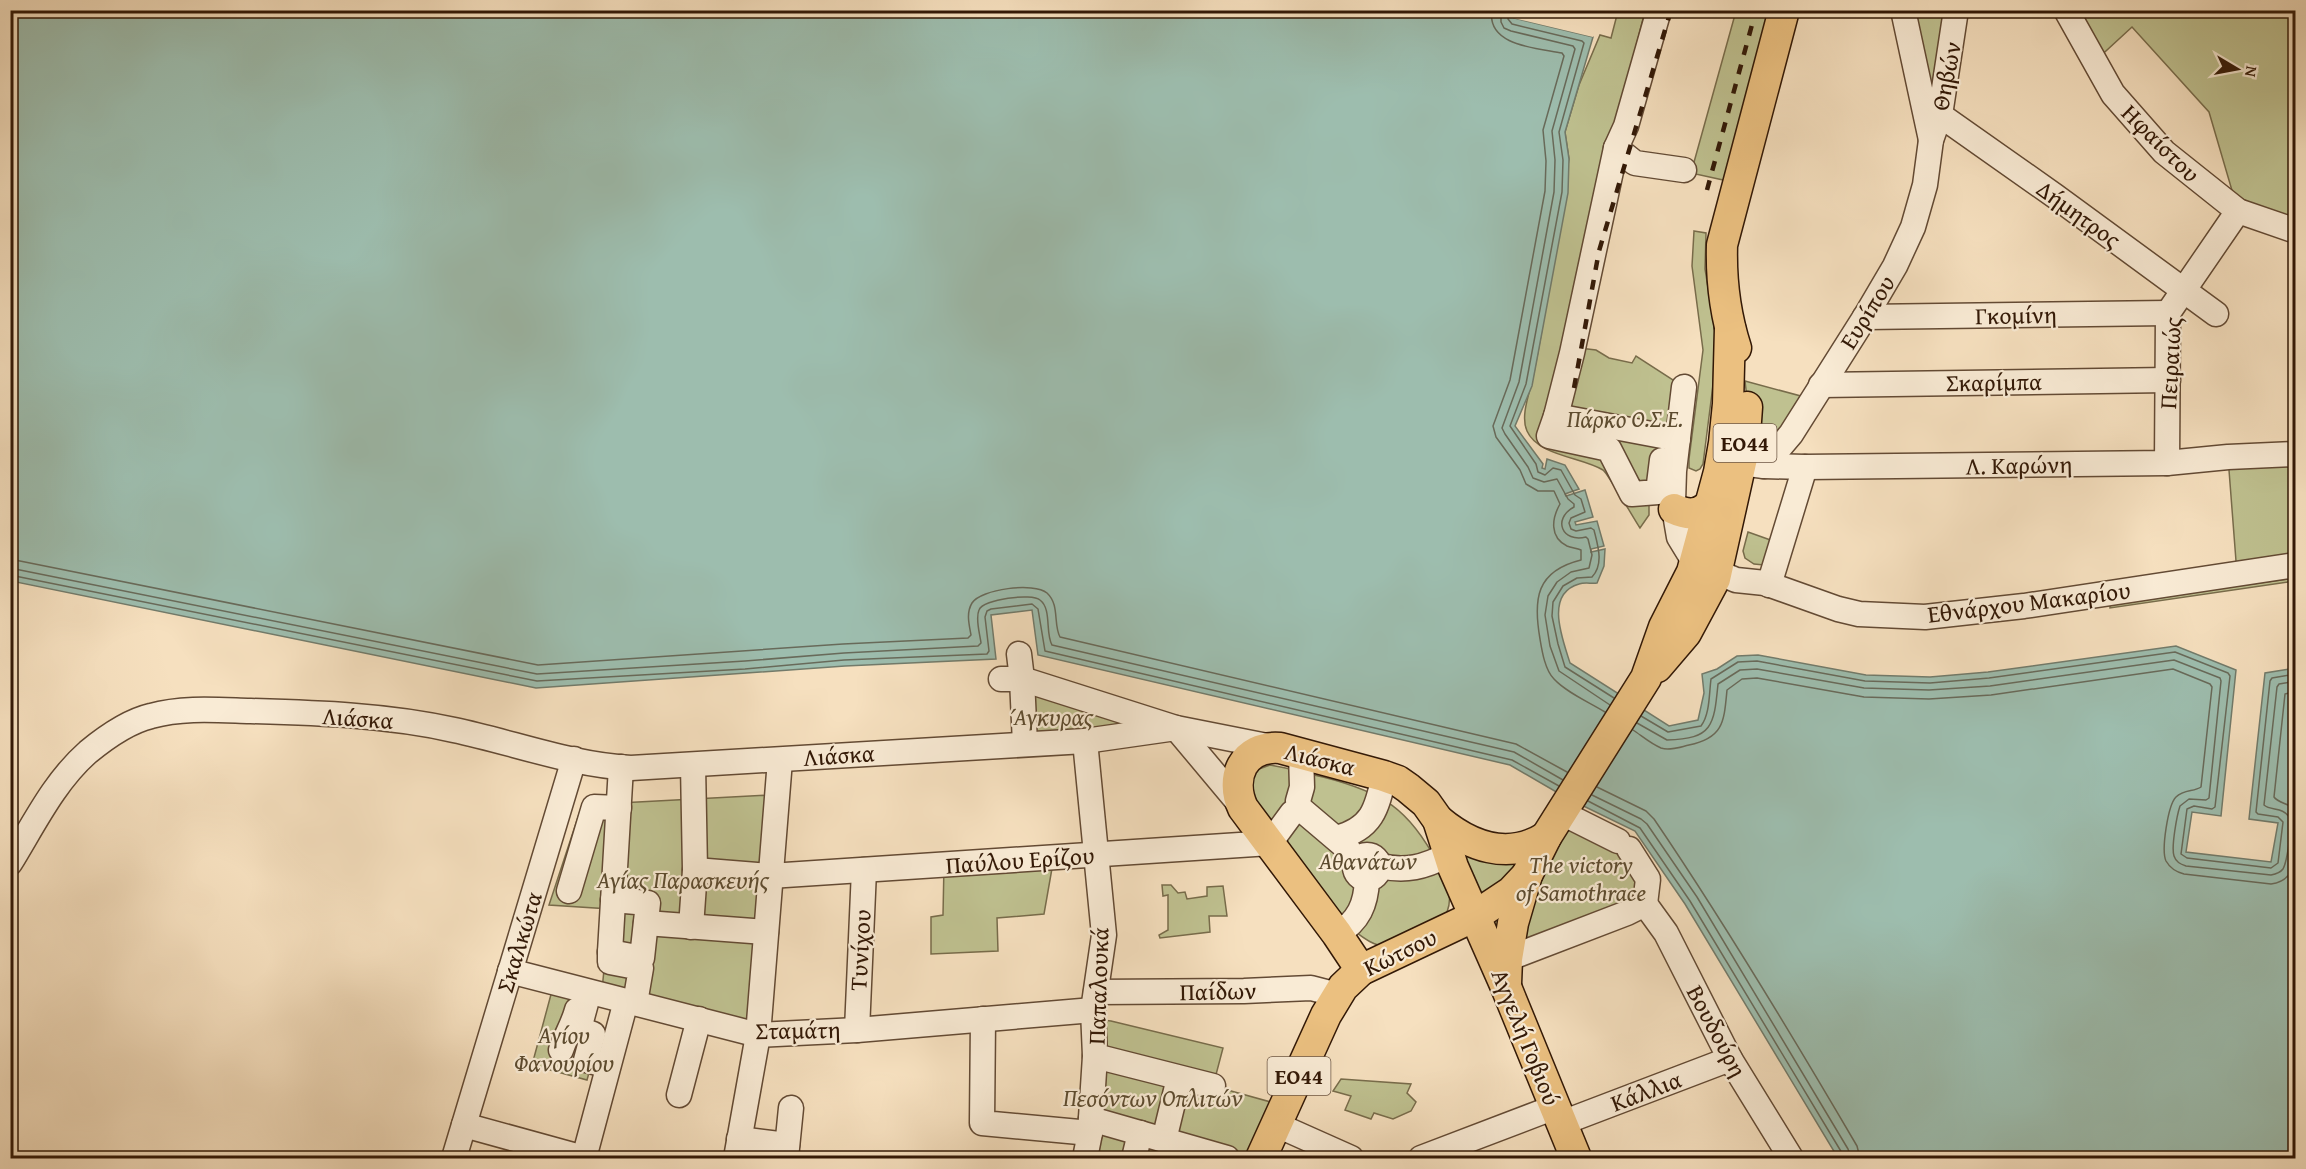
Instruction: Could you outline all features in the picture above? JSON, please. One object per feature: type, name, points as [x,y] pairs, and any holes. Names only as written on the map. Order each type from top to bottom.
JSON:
[{"type":"main road","name":"ΕΟ44","points":[[1507,973],[1513,923],[1545,836],[1645,680],[1664,627],[1684,591],[1711,563],[1753,465],[1747,426],[1747,398],[1740,361],[1730,328],[1723,285],[1722,245],[1784,10]]},
{"type":"main road","name":"ΕΟ44","points":[[1711,563],[1711,504],[1719,472],[1726,422],[1730,328]]},
{"type":"main road","points":[[1674,509],[1685,514],[1698,514],[1711,504]]},
{"type":"main road","points":[[1290,751],[1267,749],[1256,753],[1242,765],[1236,783],[1237,796],[1243,808],[1361,970]]},
{"type":"main road","name":"Λιάσκα","points":[[1290,751],[1398,781],[1426,803],[1438,820],[1448,855],[1475,916]]},
{"type":"main road","points":[[1438,820],[1452,832],[1475,843],[1509,850],[1545,836]]},
{"type":"main road","name":"Κώτσου","points":[[1261,1158],[1326,1015],[1349,980],[1361,970],[1475,916],[1506,896],[1518,886],[1545,836]]},
{"type":"main road","name":"Αγγελή Γοβιού","points":[[1475,916],[1507,973],[1558,1115],[1576,1158]]},
{"type":"street","points":[[1659,10],[1626,126],[1616,148],[1572,353],[1549,436],[1609,449],[1632,494],[1658,492],[1684,387]]},
{"type":"street","points":[[1903,10],[1931,140]]},
{"type":"street","name":"Ηφαίστου","points":[[2066,10],[2113,94],[2164,152],[2238,211],[2295,231]]},
{"type":"street","name":"Θηβών","points":[[1931,140],[1940,115],[1960,16]]},
{"type":"street","name":"Δήμητρος","points":[[1940,115],[2216,314]]},
{"type":"street","name":"Ευρίπου","points":[[1753,465],[1791,434],[1895,266],[1913,227],[1925,185],[1931,140]]},
{"type":"street","points":[[1616,148],[1635,163],[1684,170]]},
{"type":"street","name":"Πειραιώς","points":[[2168,463],[2168,313],[2238,211]]},
{"type":"street","name":"Γκομίνη","points":[[1865,317],[2168,313]]},
{"type":"street","name":"Σκαρίμπα","points":[[1821,384],[2168,380]]},
{"type":"street","points":[[1556,416],[1671,438]]},
{"type":"street","points":[[1671,438],[1674,509],[1682,545],[1690,555],[1711,563]]},
{"type":"street","name":"Λ. Καρώνη","points":[[1753,465],[1805,467],[2168,463],[2295,454]]},
{"type":"street","points":[[1767,584],[1805,467]]},
{"type":"street","name":"Εθνάρχου Μακαρίου","points":[[1711,563],[1736,580],[1767,584],[1838,609],[1860,614],[1925,617],[2024,606],[2295,565]]},
{"type":"street","points":[[1019,654],[1012,679],[1025,744]]},
{"type":"street","points":[[1012,679],[1176,728],[1243,808]]},
{"type":"street","name":"Λιάσκα","points":[[10,863],[58,784],[89,752],[122,729],[148,716],[187,710],[366,717],[453,729],[574,759],[621,767],[780,760],[803,751],[1085,741],[1176,728],[1290,751]]},
{"type":"street","name":"Παπαλουκά","points":[[1085,741],[1094,855],[1104,935],[1095,1001],[1095,1056],[1090,1126],[1085,1158]]},
{"type":"street","points":[[1270,843],[1297,808],[1302,787],[1290,751]]},
{"type":"street","name":"Σκαλκώτα","points":[[454,1158],[574,759]]},
{"type":"street","points":[[780,760],[758,1035],[737,1149],[786,1152],[791,1108]]},
{"type":"street","points":[[691,927],[695,870],[693,765]]},
{"type":"street","points":[[580,1057],[631,1002],[641,968],[610,962],[621,767]]},
{"type":"street","points":[[1330,834],[1351,835],[1364,826],[1374,814],[1384,776]]},
{"type":"street","points":[[569,891],[594,807],[619,808]]},
{"type":"street","points":[[1297,808],[1368,868],[1414,869],[1448,855]]},
{"type":"street","points":[[1507,973],[1645,904],[1648,879],[1623,845],[1545,836]]},
{"type":"street","name":"Παύλου Ερίζου","points":[[695,870],[770,876],[1270,843]]},
{"type":"street","points":[[1337,934],[1349,927],[1360,914],[1366,897],[1368,868]]},
{"type":"street","name":"Τυνίχου","points":[[857,1030],[864,870]]},
{"type":"street","points":[[610,952],[642,958],[648,903],[613,900]]},
{"type":"street","name":"Βουδούρη","points":[[1645,904],[1666,933],[1730,1059],[1791,1158]]},
{"type":"street","points":[[646,923],[766,932]]},
{"type":"street","name":"Σταμάτη","points":[[510,971],[758,1035],[982,1020],[1095,1001]]},
{"type":"street","name":"Παίδων","points":[[1095,1001],[1311,988],[1338,995]]},
{"type":"street","points":[[464,1125],[584,1158],[580,1057],[593,1034],[579,1029],[586,991]]},
{"type":"street","points":[[680,1095],[699,1019]]},
{"type":"street","points":[[982,1020],[982,1123],[1090,1126],[1140,1133],[1227,1158]]},
{"type":"street","points":[[1095,1056],[1213,1086]]},
{"type":"street","name":"Κάλλια","points":[[1421,1158],[1730,1059]]},
{"type":"street","points":[[1164,1140],[1179,1078]]},
{"type":"street","points":[[1277,1125],[1351,1158]]},
{"type":"street","points":[[1134,1158],[1140,1133]]},
{"type":"green space","name":"Πάρκο Ο.Σ.Ε.","points":[[1618,11],[1645,11],[1623,98],[1571,347],[1596,350],[1609,358],[1632,363],[1636,356],[1684,387],[1649,503],[1649,515],[1640,528],[1603,470],[1541,446],[1533,439],[1525,425],[1526,404],[1543,323],[1569,159],[1565,132],[1579,85],[1600,35],[1611,38]]},
{"type":"green space","points":[[1736,11],[1784,11],[1737,183],[1691,173]]},
{"type":"green space","points":[[1903,11],[1968,11],[1955,28],[1940,115]]},
{"type":"green space","points":[[2066,11],[2295,11],[2295,231],[2238,211],[2209,112],[2132,27],[2095,61]]},
{"type":"green space","points":[[1694,231],[1706,233],[1705,269],[1715,331],[1713,385],[1703,464],[1696,471],[1689,468],[1689,459],[1703,350],[1692,266]]},
{"type":"green space","points":[[1745,381],[1812,399],[1764,466],[1744,449],[1747,398]]},
{"type":"green space","points":[[2295,454],[2295,565],[2237,574],[2228,457]]},
{"type":"green space","points":[[1748,532],[1776,542],[1764,565],[1754,564],[1745,558],[1743,551]]},
{"type":"green space","points":[[2295,578],[2295,581],[2110,608],[2110,604]]},
{"type":"green space","name":"Άγκυρας","points":[[1022,679],[1129,713],[1123,736],[1025,744]]},
{"type":"green space","name":"Αθανάτων","points":[[1270,765],[1344,783],[1378,796],[1392,805],[1416,829],[1446,881],[1450,899],[1441,921],[1389,946],[1374,944],[1353,930],[1252,806],[1252,776],[1259,769]]},
{"type":"green space","name":"Αγίας Παρασκευής","points":[[771,795],[748,1023],[602,990],[610,909],[549,905],[582,805]]},
{"type":"green space","name":"The victory of Samothrace","points":[[1562,813],[1629,849],[1645,904],[1507,959],[1452,832],[1498,849]]},
{"type":"green space","points":[[1054,857],[1044,914],[997,918],[998,951],[931,954],[931,917],[943,915],[944,865]]},
{"type":"green space","points":[[1162,885],[1171,885],[1178,893],[1185,892],[1187,899],[1207,896],[1207,887],[1223,886],[1227,916],[1209,916],[1210,932],[1160,938],[1159,935],[1168,930],[1168,895],[1163,896]]},
{"type":"green space","name":"Αγίου Φανουρίου","points":[[553,987],[590,997],[581,1028],[600,1033],[587,1080],[532,1065]]},
{"type":"green space","name":"Πεσόντων Οπλιτών","points":[[1094,1019],[1223,1048],[1213,1086],[1285,1106],[1261,1158],[1085,1158]]},
{"type":"green space","points":[[1341,1079],[1411,1084],[1407,1093],[1416,1102],[1411,1111],[1393,1119],[1374,1113],[1371,1119],[1345,1110],[1351,1096],[1333,1091]]},
{"type":"water","points":[[11,11],[1515,11],[1514,18],[1593,37],[1565,132],[1569,159],[1568,193],[1532,386],[1515,426],[1543,464],[1542,468],[1545,469],[1547,459],[1565,465],[1579,489],[1565,494],[1566,496],[1585,490],[1593,517],[1575,522],[1576,525],[1597,521],[1604,546],[1591,549],[1591,552],[1605,549],[1604,566],[1597,583],[1579,584],[1568,589],[1562,597],[1559,619],[1570,663],[1669,726],[1698,720],[1704,693],[1702,674],[1717,669],[1737,656],[1758,655],[1866,675],[1930,677],[1988,672],[2176,646],[2236,670],[2221,816],[2192,812],[2186,852],[2271,862],[2278,823],[2249,819],[2265,673],[2295,668],[2295,1158],[1838,1158],[1685,904],[1635,831],[1565,797],[1510,765],[1038,655],[1032,610],[991,615],[996,659],[845,666],[536,688],[11,581]]},
{"type":"pier","points":[[1518,10],[1517,16],[1594,34],[1593,37],[1513,18],[1515,11]]},
{"type":"railway","points":[[1574,388],[1599,251],[1671,10]]},
{"type":"railway","points":[[1707,190],[1756,10]]}]
